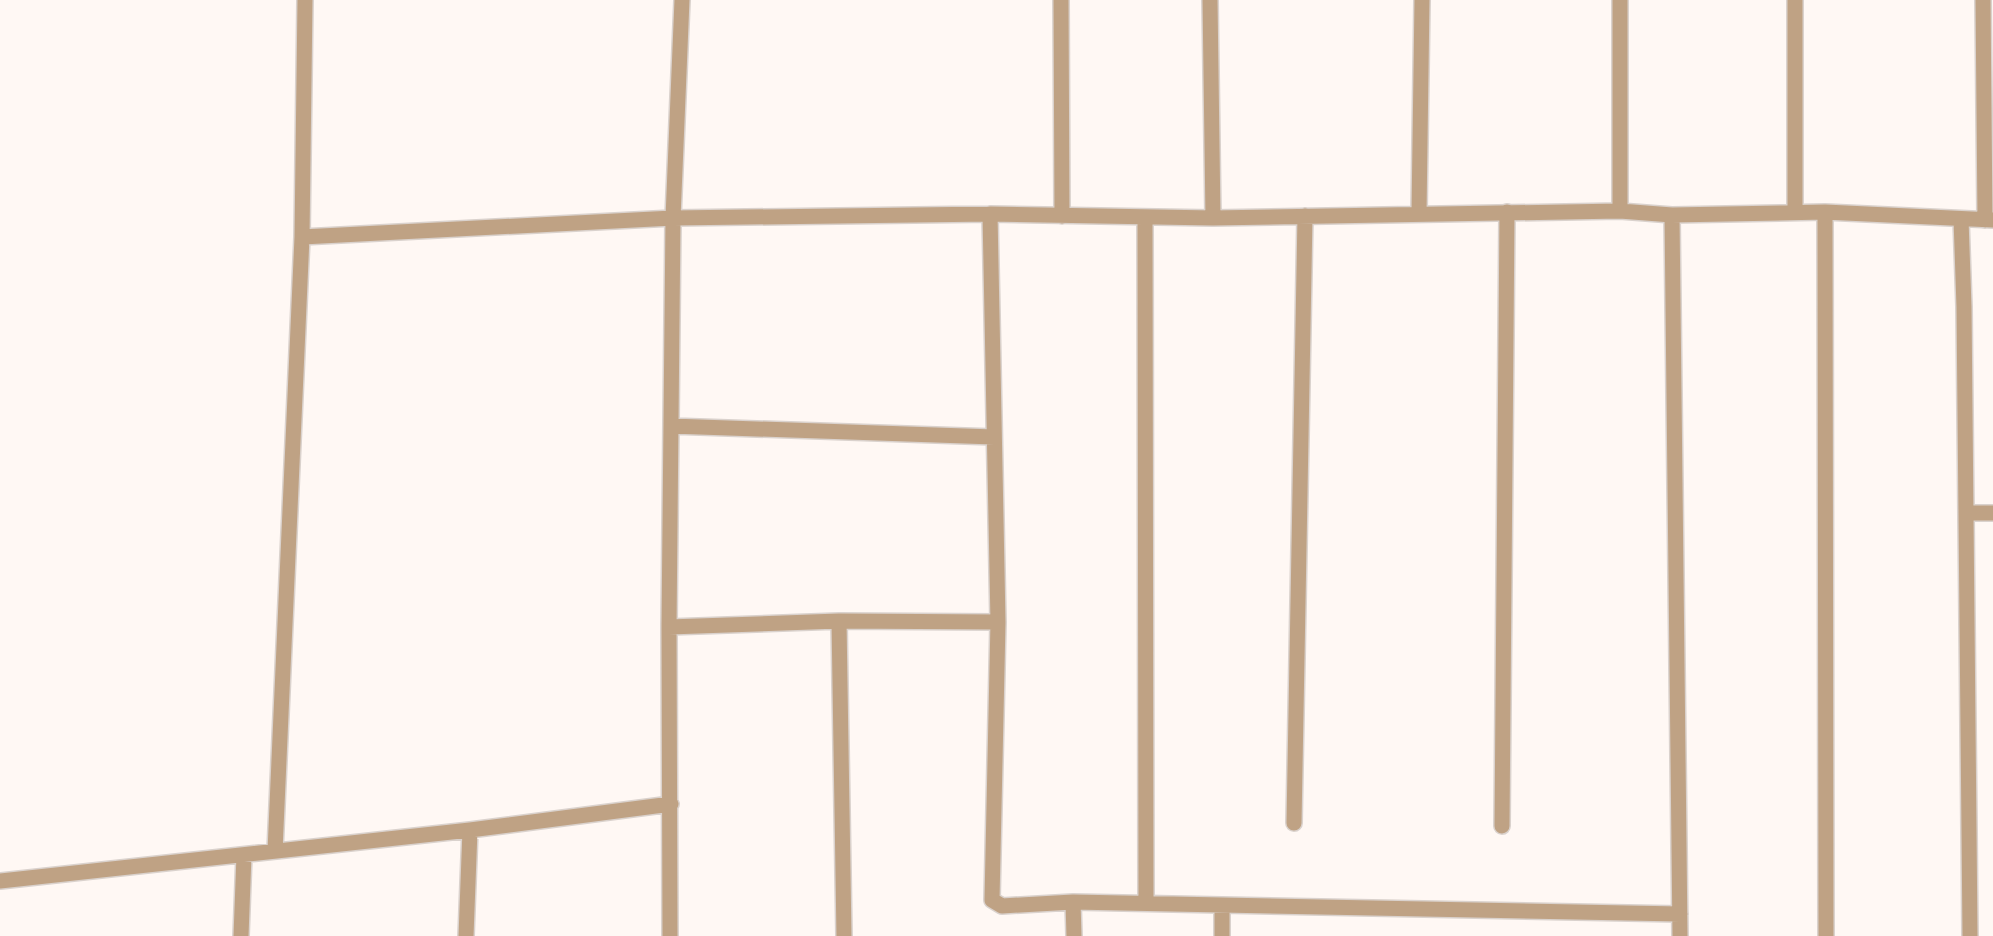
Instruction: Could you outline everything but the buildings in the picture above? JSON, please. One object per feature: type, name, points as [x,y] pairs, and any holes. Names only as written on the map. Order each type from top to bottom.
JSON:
[{"type":"street","points":[[275,851],[302,237],[304,0]]},
{"type":"street","points":[[670,936],[669,627],[673,218],[682,0]]},
{"type":"street","points":[[1061,0],[1062,216]]},
{"type":"street","points":[[1210,0],[1213,218]]},
{"type":"street","points":[[1419,213],[1422,0]]},
{"type":"street","points":[[1620,0],[1620,211]]},
{"type":"street","points":[[1795,212],[1796,0]]},
{"type":"street","points":[[302,237],[673,218],[990,214],[1213,218],[1620,211],[1672,215],[1826,212],[1989,220],[1983,0]]},
{"type":"street","points":[[1826,212],[1826,936]]},
{"type":"street","points":[[1502,826],[1507,213]]},
{"type":"street","points":[[990,214],[998,622],[992,900],[1002,906],[1074,902],[1680,915]]},
{"type":"street","points":[[1672,215],[1680,936]]},
{"type":"street","points":[[1294,822],[1305,216]]},
{"type":"street","points":[[1145,218],[1146,903]]},
{"type":"street","points":[[1961,219],[1967,513],[1970,936]]},
{"type":"street","points":[[671,426],[994,437]]},
{"type":"street","points":[[1967,513],[1993,513]]},
{"type":"street","points":[[669,627],[839,621],[998,622]]},
{"type":"street","points":[[839,621],[844,936]]},
{"type":"street","points":[[0,881],[470,830],[670,804]]},
{"type":"street","points":[[466,936],[470,830]]},
{"type":"street","points":[[241,936],[244,855]]},
{"type":"street","points":[[1074,902],[1074,936]]},
{"type":"street","points":[[1222,905],[1222,936]]}]
